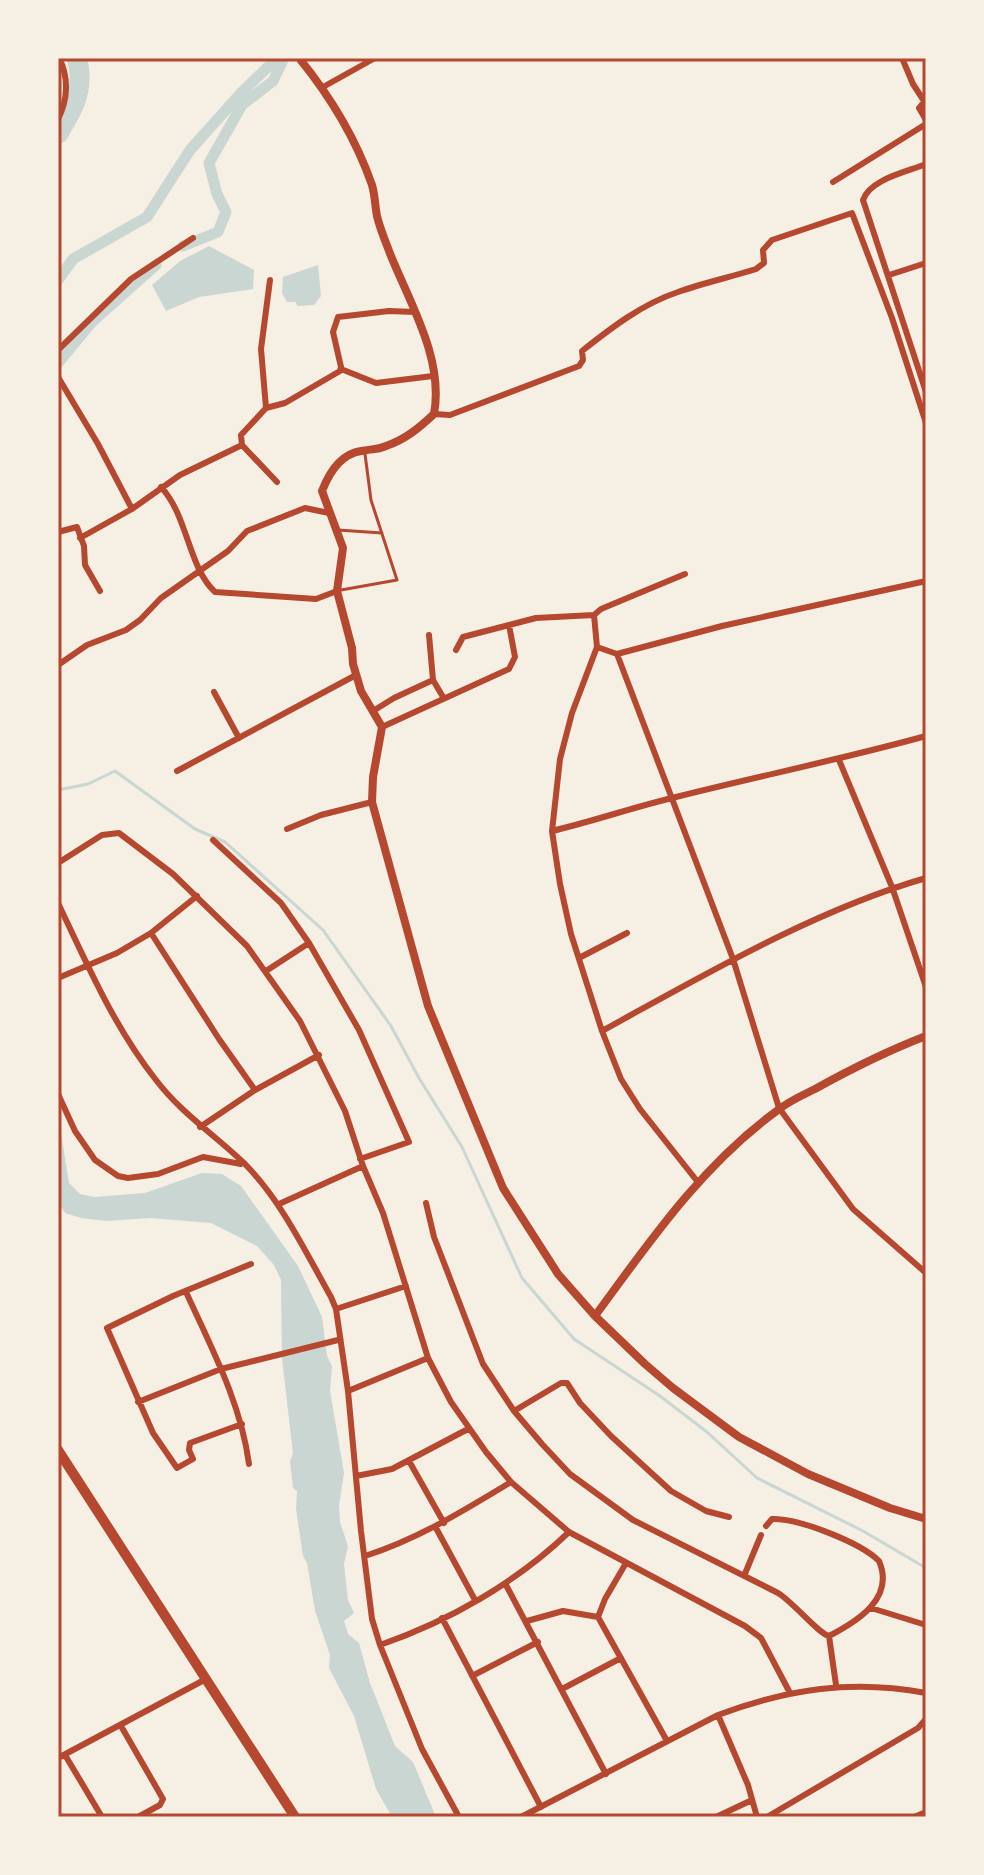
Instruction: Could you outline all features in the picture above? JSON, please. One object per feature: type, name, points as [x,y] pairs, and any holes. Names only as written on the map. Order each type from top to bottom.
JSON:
[{"type":"main road","points":[[58,1450],[295,1817]]},
{"type":"street","points":[[58,119],[63,110],[67,84],[59,58]]},
{"type":"street","points":[[299,58],[334,104],[367,173],[382,230],[427,342],[433,376],[437,399],[434,414],[404,439],[347,456],[331,474],[322,491],[343,548],[337,591],[356,675],[361,691],[382,727],[372,802],[428,1006],[491,1161],[510,1201],[558,1274],[595,1316],[673,1388],[739,1437],[808,1474],[890,1508],[926,1519]]},
{"type":"street","points":[[323,87],[375,58]]},
{"type":"street","points":[[833,182],[926,122],[919,108],[925,101],[913,84],[902,58]]},
{"type":"street","points":[[926,164],[875,185],[865,194],[864,206],[926,392]]},
{"type":"street","points":[[434,414],[450,415],[579,366],[583,360],[582,351],[646,306],[680,291],[756,269],[764,263],[763,250],[772,240],[852,213],[892,318],[926,423]]},
{"type":"street","points":[[58,350],[131,279],[193,238]]},
{"type":"street","points":[[889,275],[926,263]]},
{"type":"street","points":[[266,408],[261,349],[270,280]]},
{"type":"street","points":[[341,369],[333,332],[338,317],[389,311],[415,312]]},
{"type":"street","points":[[915,356],[926,353]]},
{"type":"street","points":[[277,482],[242,445],[241,435],[266,408],[285,403],[341,369]]},
{"type":"street","points":[[341,369],[376,383],[433,376]]},
{"type":"street","points":[[58,377],[132,509]]},
{"type":"street","points":[[80,538],[132,509],[161,487],[242,445]]},
{"type":"street","points":[[161,487],[170,497],[189,538],[199,570],[215,592],[316,599],[337,591]]},
{"type":"street","points":[[58,665],[87,645],[126,630],[161,598],[228,551],[247,531],[305,508],[329,513]]},
{"type":"street","points":[[58,532],[76,526],[84,546],[85,565],[100,591]]},
{"type":"street","points":[[456,650],[463,637],[536,618],[594,615],[601,609],[685,574]]},
{"type":"street","points":[[597,647],[617,654],[722,626],[926,581]]},
{"type":"street","points":[[594,615],[597,647],[572,713],[560,759],[552,831],[566,914],[602,1031],[621,1079],[640,1109],[697,1181]]},
{"type":"street","points":[[382,727],[512,666],[515,657],[509,625]]},
{"type":"street","points":[[429,635],[433,680],[443,697]]},
{"type":"street","points":[[617,654],[733,959],[779,1108],[853,1209],[926,1273]]},
{"type":"street","points":[[177,771],[356,675]]},
{"type":"street","points":[[373,711],[433,680]]},
{"type":"street","points":[[214,692],[239,738]]},
{"type":"street","points":[[552,831],[672,797],[839,760],[926,736]]},
{"type":"street","points":[[839,760],[892,887],[926,987]]},
{"type":"street","points":[[287,829],[321,815],[372,802]]},
{"type":"street","points":[[58,863],[102,835],[119,833],[173,874],[247,946],[300,1021],[345,1111],[383,1213],[428,1358],[468,1429],[511,1482],[569,1532],[745,1626],[761,1638],[790,1693]]},
{"type":"street","points":[[213,840],[281,903],[309,943],[359,1030],[409,1142],[279,1204]]},
{"type":"street","points":[[602,1031],[733,959],[892,887],[926,878]]},
{"type":"street","points":[[58,978],[117,953],[151,933],[197,896]]},
{"type":"street","points":[[58,903],[87,966],[155,1080],[200,1127],[244,1164],[279,1204],[336,1309],[338,1340],[348,1391],[372,1619],[422,1749],[459,1817]]},
{"type":"street","points":[[151,933],[255,1090]]},
{"type":"street","points":[[579,958],[627,933]]},
{"type":"street","points":[[266,971],[309,943]]},
{"type":"street","points":[[595,1316],[697,1181],[779,1108],[865,1062],[926,1036]]},
{"type":"street","points":[[200,1127],[255,1090],[319,1055]]},
{"type":"street","points":[[58,1094],[75,1131],[95,1160],[118,1176],[128,1178],[158,1174],[203,1157],[244,1164]]},
{"type":"street","points":[[426,1203],[434,1237],[471,1340],[483,1364],[514,1411],[570,1474],[660,1534],[703,1553],[788,1599],[823,1635],[829,1636],[871,1608],[885,1581],[882,1567],[875,1557],[849,1543],[788,1520],[772,1519],[766,1526]]},
{"type":"street","points":[[242,1424],[190,1443],[193,1459],[177,1468],[153,1433],[107,1328],[251,1264]]},
{"type":"street","points":[[336,1309],[406,1286]]},
{"type":"street","points":[[186,1292],[242,1424],[249,1464]]},
{"type":"street","points":[[138,1402],[221,1369],[338,1340]]},
{"type":"street","points":[[348,1391],[428,1358]]},
{"type":"street","points":[[514,1411],[561,1383],[567,1383],[580,1403],[611,1436],[671,1491],[706,1511],[729,1517]]},
{"type":"street","points":[[356,1476],[378,1473],[409,1461],[468,1429]]},
{"type":"street","points":[[409,1461],[444,1523]]},
{"type":"street","points":[[365,1556],[410,1541],[436,1528],[511,1482]]},
{"type":"street","points":[[436,1528],[475,1600]]},
{"type":"street","points":[[380,1645],[506,1585],[569,1532]]},
{"type":"street","points":[[744,1576],[761,1535]]},
{"type":"street","points":[[598,1617],[626,1563]]},
{"type":"street","points":[[506,1585],[606,1774]]},
{"type":"street","points":[[871,1608],[926,1625]]},
{"type":"street","points":[[527,1621],[563,1611],[598,1617]]},
{"type":"street","points":[[598,1617],[667,1741]]},
{"type":"street","points":[[442,1618],[541,1807]]},
{"type":"street","points":[[829,1636],[836,1685]]},
{"type":"street","points":[[472,1676],[538,1642]]},
{"type":"street","points":[[562,1689],[621,1658]]},
{"type":"street","points":[[102,1817],[61,1756],[206,1679]]},
{"type":"street","points":[[521,1817],[718,1715],[751,1703],[836,1685],[926,1693]]},
{"type":"street","points":[[718,1715],[757,1817]]},
{"type":"street","points":[[767,1817],[918,1728],[926,1719]]},
{"type":"street","points":[[121,1726],[163,1796],[160,1805],[138,1817]]},
{"type":"street","points":[[716,1817],[752,1800]]},
{"type":"street","points":[[914,1817],[926,1812]]},
{"type":"lane","points":[[337,591],[397,580],[371,500],[365,450]]},
{"type":"lane","points":[[338,530],[383,533]]},
{"type":"shaded area","points":[[209,246],[254,270],[253,289],[199,297],[166,311],[152,285],[180,261]]},
{"type":"shaded area","points":[[318,265],[321,296],[314,305],[297,306],[296,302],[287,302],[282,293],[283,277]]},
{"type":"shaded area","points":[[58,1114],[69,1183],[80,1194],[94,1197],[145,1193],[202,1173],[222,1174],[241,1186],[298,1266],[322,1317],[327,1356],[332,1366],[330,1391],[344,1473],[340,1522],[348,1546],[344,1564],[348,1600],[354,1613],[344,1621],[348,1634],[359,1643],[370,1683],[395,1746],[413,1762],[436,1817],[392,1817],[376,1789],[354,1716],[329,1668],[330,1655],[315,1611],[307,1563],[303,1556],[296,1509],[297,1491],[293,1488],[290,1461],[293,1454],[282,1358],[281,1280],[274,1265],[257,1246],[211,1223],[150,1218],[106,1221],[65,1213],[58,1202]]},
{"type":"waterway","points":[[58,134],[79,89],[77,58]]},
{"type":"waterway","points":[[58,280],[73,259],[147,217],[190,150],[277,58]]},
{"type":"waterway","points":[[183,246],[218,232],[226,212],[217,194],[209,163],[242,105],[273,81],[284,58]]},
{"type":"waterway","points":[[58,363],[92,322],[156,265]]},
{"type":"waterway","points":[[58,790],[88,784],[115,771],[195,829],[225,842],[323,930],[391,1026],[462,1147],[522,1278],[574,1339],[660,1396],[707,1432],[757,1478],[863,1531],[926,1568]]}]
